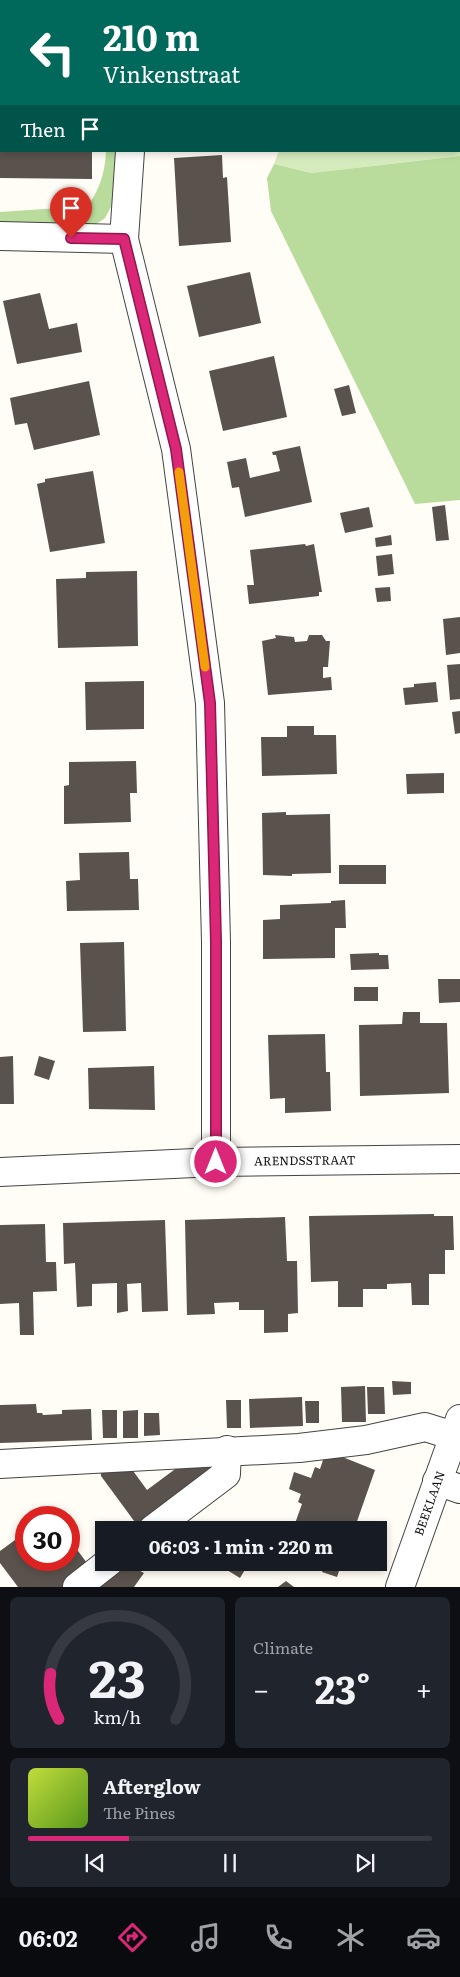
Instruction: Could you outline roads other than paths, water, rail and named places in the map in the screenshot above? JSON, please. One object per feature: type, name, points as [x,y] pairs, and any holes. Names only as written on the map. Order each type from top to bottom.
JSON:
[{"type":"street","points":[[130,152],[124,239],[176,449],[210,703],[216,942],[216,1162]]},
{"type":"street","points":[[0,236],[124,239]]},
{"type":"street","name":"ARENDSSTRAAT","points":[[0,1172],[216,1162],[460,1159]]},
{"type":"street","points":[[0,1464],[227,1450],[299,1448],[366,1440],[426,1427],[457,1428]]},
{"type":"street","name":"BEEKLAAN","points":[[400,1587],[448,1485],[457,1428]]},
{"type":"street","points":[[164,1521],[226,1474],[227,1450]]},
{"type":"street","points":[[77,1587],[97,1571]]}]
